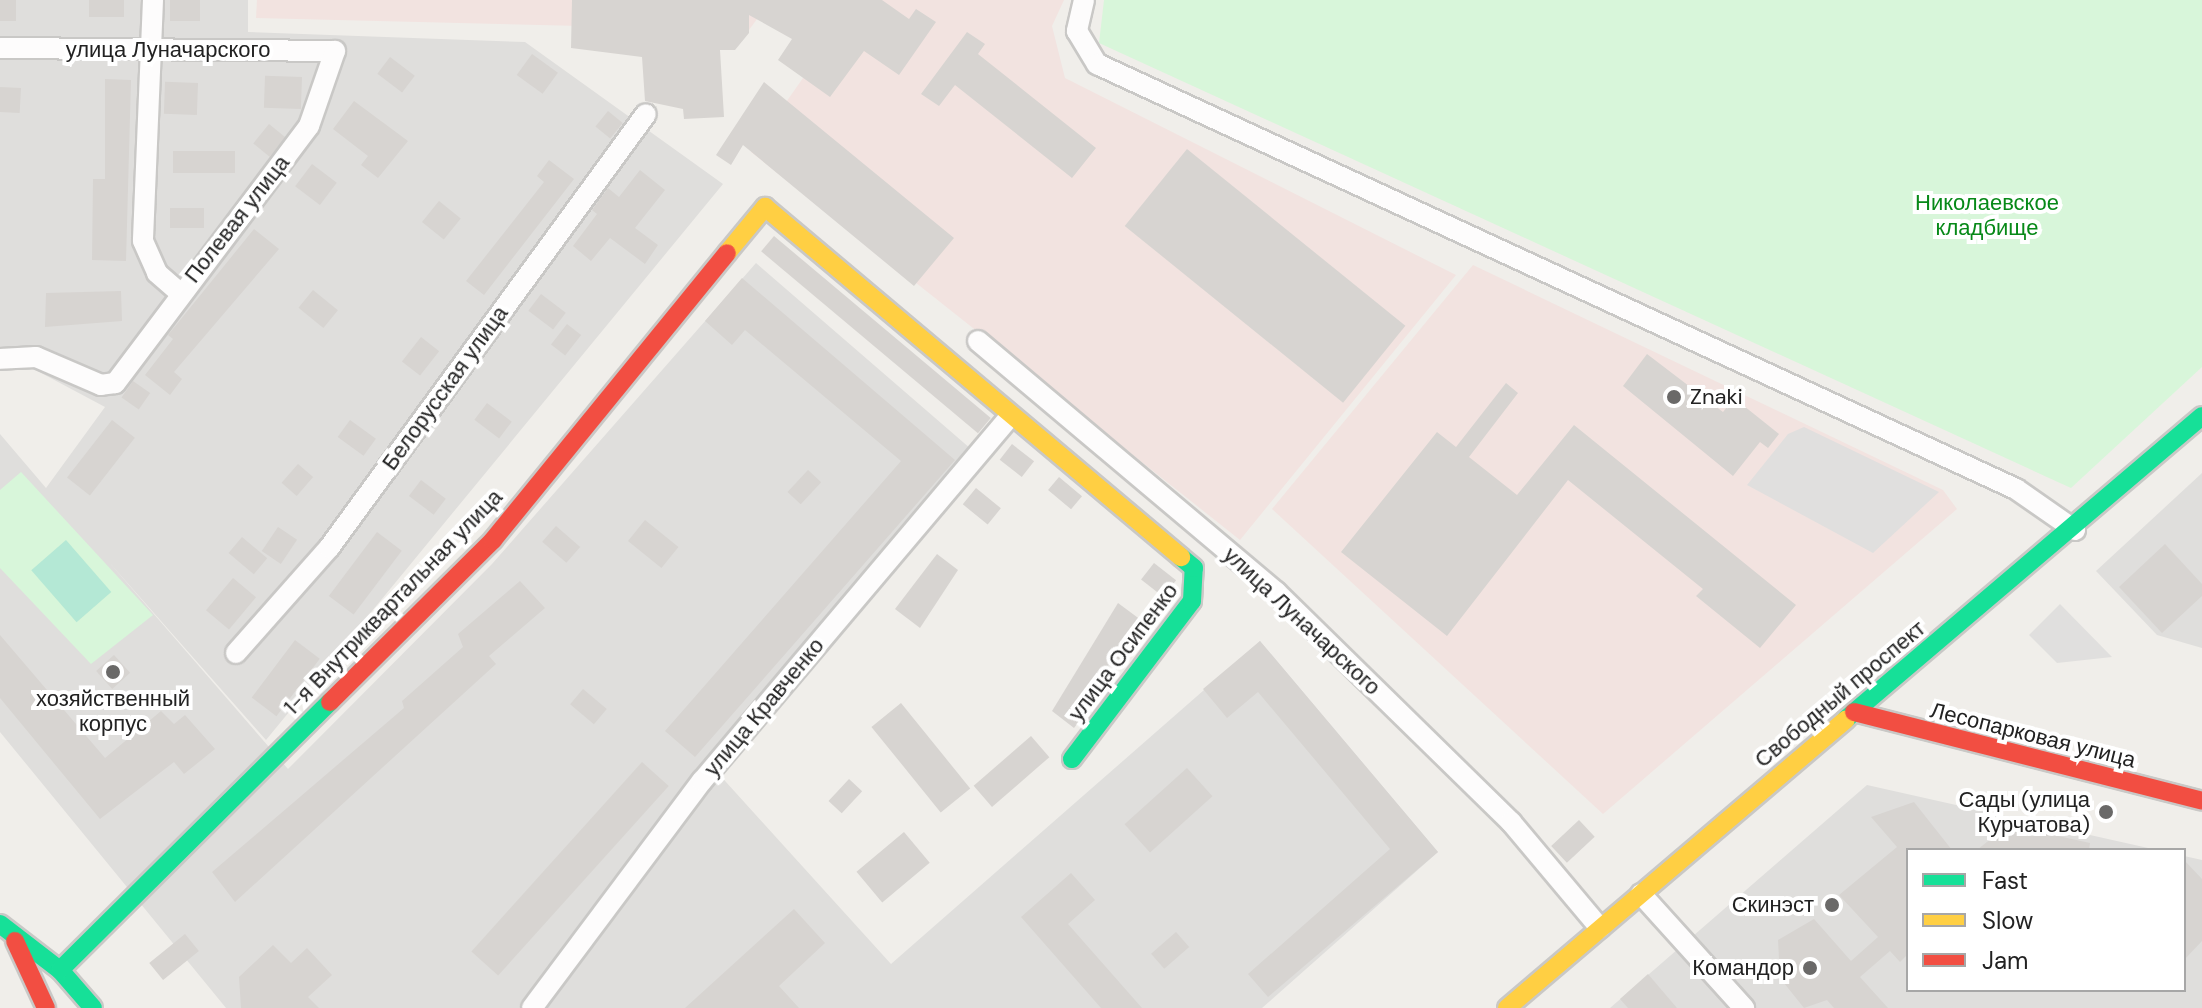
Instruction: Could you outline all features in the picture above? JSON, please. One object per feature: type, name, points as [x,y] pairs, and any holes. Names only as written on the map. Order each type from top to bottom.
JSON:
[{"type":"street","points":[[153,0],[143,241],[157,273],[179,292]]},
{"type":"street","points":[[1084,0],[1077,31],[1097,64],[2016,489],[2075,530]]},
{"type":"street","name":"улица Луначарского","points":[[0,48],[335,51]]},
{"type":"street","name":"Полевая улица","points":[[0,359],[36,357],[101,385],[120,378],[179,292],[309,126],[335,51]]},
{"type":"street","name":"Белорусская улица","points":[[236,653],[329,548],[646,114]]},
{"type":"street","name":"улица Луначарского","points":[[765,207],[1194,568]]},
{"type":"street","name":"1-я Внутриквартальная улица","points":[[60,970],[493,540],[765,207]]},
{"type":"street","name":"улица Луначарского","points":[[978,341],[1276,592],[1511,822],[1600,928]]},
{"type":"street","name":"улица Кравченко","points":[[532,1008],[702,781],[1010,416]]},
{"type":"street","name":"Свободный проспект","points":[[1507,1008],[1854,712],[2075,530],[2202,416]]},
{"type":"street","name":"улица Осипенко","points":[[1072,759],[1192,601],[1194,568]]},
{"type":"street","name":"Лесопарковая улица","points":[[1854,712],[2202,801]]},
{"type":"street","points":[[1641,894],[1744,1008]]},
{"type":"street","points":[[0,924],[15,941],[60,970],[93,1008]]},
{"type":"street","points":[[15,941],[46,1008]]},
{"type":"shaded area","points":[[0,0],[248,0],[248,32],[525,42],[723,184],[266,740],[108,561],[288,769],[492,564],[756,263],[971,449],[707,761],[891,964],[1260,641],[1438,852],[1262,1008],[226,1008],[0,732],[0,434],[46,488],[105,407],[0,351]]},
{"type":"shaded area","points":[[257,0],[771,0],[749,30],[256,18]]},
{"type":"shaded area","points":[[858,0],[1064,0],[1052,26],[1065,78],[1456,275],[1240,540],[751,152]]},
{"type":"shaded area","points":[[1473,265],[1943,490],[1957,509],[1603,814],[1272,509]]},
{"type":"shaded area","points":[[1804,427],[1939,492],[1873,553],[1747,485],[1788,434]]},
{"type":"shaded area","points":[[2202,473],[2202,648],[2157,635],[2096,571]]},
{"type":"shaded area","points":[[2060,604],[2112,657],[2057,663],[2029,635]]},
{"type":"shaded area","points":[[1867,785],[2148,848],[1906,848],[1906,992],[2186,992],[2186,856],[2202,860],[2202,1008],[1610,1008]]},
{"type":"green space","name":"Николаевское кладбище","points":[[1104,0],[2202,0],[2202,367],[2071,488],[1099,43]]},
{"type":"green space","points":[[21,472],[153,615],[91,664],[0,568],[0,490]]},
{"type":"green space","points":[[66,540],[111,592],[77,622],[31,570]]},
{"type":"building","points":[[0,0],[16,0],[16,21],[0,21]]},
{"type":"building","points":[[89,0],[124,0],[124,17],[89,17]]},
{"type":"building","points":[[170,0],[200,0],[200,21],[170,21]]},
{"type":"building","points":[[572,0],[882,0],[909,19],[916,9],[936,22],[899,75],[864,51],[830,97],[778,60],[792,39],[749,15],[749,33],[735,50],[720,50],[724,117],[684,119],[683,109],[645,101],[642,57],[571,48]]},
{"type":"building","points":[[967,32],[985,44],[978,54],[1096,148],[1072,178],[955,85],[939,106],[921,94]]},
{"type":"building","points":[[532,54],[558,73],[543,94],[517,75]]},
{"type":"building","points":[[390,57],[415,76],[402,92],[377,74]]},
{"type":"building","points":[[265,76],[302,77],[301,109],[264,108]]},
{"type":"building","points":[[105,79],[131,80],[126,261],[92,260],[93,179],[105,179]]},
{"type":"building","points":[[165,82],[198,83],[197,115],[164,114]]},
{"type":"building","points":[[764,82],[954,238],[914,286],[743,145],[731,165],[716,155]]},
{"type":"building","points":[[0,87],[21,88],[20,113],[0,112]]},
{"type":"building","points":[[354,101],[408,141],[378,178],[361,165],[368,156],[333,129]]},
{"type":"building","points":[[608,111],[623,123],[610,139],[595,127]]},
{"type":"building","points":[[269,124],[285,137],[270,157],[253,143]]},
{"type":"building","points":[[1187,149],[1405,326],[1343,403],[1125,226]]},
{"type":"building","points":[[173,151],[235,151],[235,173],[173,173]]},
{"type":"building","points":[[549,160],[574,179],[484,295],[466,281],[544,182],[537,176]]},
{"type":"building","points":[[312,164],[337,183],[320,205],[295,186]]},
{"type":"building","points":[[640,170],[665,190],[635,228],[658,245],[645,264],[610,238],[591,261],[573,246],[597,214],[592,210],[608,188],[619,197]]},
{"type":"building","points":[[439,201],[461,219],[444,240],[422,222]]},
{"type":"building","points":[[170,208],[204,208],[204,228],[170,228]]},
{"type":"building","points":[[254,229],[279,249],[174,372],[182,379],[170,395],[145,375],[173,339],[168,335]]},
{"type":"building","points":[[774,236],[991,418],[978,433],[761,251]]},
{"type":"building","points":[[742,278],[955,460],[695,757],[665,731],[901,461],[745,330],[732,345],[705,321]]},
{"type":"building","points":[[313,290],[338,310],[323,328],[299,308]]},
{"type":"building","points":[[121,291],[122,321],[45,327],[46,293]]},
{"type":"building","points":[[541,294],[566,313],[553,329],[528,311]]},
{"type":"building","points":[[567,324],[581,335],[565,356],[551,344]]},
{"type":"building","points":[[421,337],[439,351],[420,376],[402,361]]},
{"type":"building","points":[[1647,354],[1723,412],[1734,398],[1779,434],[1768,448],[1760,442],[1733,476],[1623,386]]},
{"type":"building","points":[[133,381],[150,393],[139,409],[122,397]]},
{"type":"building","points":[[1506,383],[1518,393],[1469,457],[1517,495],[1574,425],[1796,605],[1760,648],[1696,596],[1703,589],[1568,480],[1447,636],[1341,552],[1437,432],[1456,447]]},
{"type":"building","points":[[487,403],[512,422],[499,438],[474,420]]},
{"type":"building","points":[[112,420],[135,438],[90,495],[67,478]]},
{"type":"building","points":[[350,420],[376,439],[364,456],[338,437]]},
{"type":"building","points":[[1012,444],[1034,461],[1022,477],[1000,460]]},
{"type":"building","points":[[298,464],[313,477],[297,496],[282,483]]},
{"type":"building","points":[[808,470],[821,482],[801,504],[788,492]]},
{"type":"building","points":[[1059,477],[1082,496],[1071,509],[1048,490]]},
{"type":"building","points":[[421,480],[446,499],[434,515],[409,496]]},
{"type":"building","points":[[976,488],[1001,508],[988,524],[963,504]]},
{"type":"building","points":[[645,520],[678,547],[661,568],[628,541]]},
{"type":"building","points":[[556,526],[580,547],[566,563],[542,542]]},
{"type":"building","points":[[278,527],[297,540],[281,564],[262,551]]},
{"type":"building","points":[[377,532],[402,551],[354,615],[329,596]]},
{"type":"building","points":[[242,537],[267,558],[254,574],[229,553]]},
{"type":"building","points":[[2165,544],[2202,584],[2202,596],[2162,633],[2119,587]]},
{"type":"building","points":[[937,554],[958,570],[920,628],[895,609]]},
{"type":"building","points":[[1154,563],[1176,580],[1163,597],[1141,580]]},
{"type":"building","points":[[233,578],[256,597],[229,629],[206,610]]},
{"type":"building","points":[[520,581],[545,608],[489,656],[496,664],[235,902],[212,872],[404,708],[402,701],[463,647],[458,634]]},
{"type":"building","points":[[1118,603],[1149,626],[1074,728],[1052,711]]},
{"type":"building","points":[[0,635],[105,758],[161,711],[174,724],[185,715],[215,749],[184,774],[174,762],[100,819],[0,698]]},
{"type":"building","points":[[295,640],[320,659],[276,716],[252,698]]},
{"type":"building","points":[[1260,641],[1438,852],[1268,997],[1248,974],[1390,849],[1258,692],[1227,718],[1203,689]]},
{"type":"building","name":"хозяйственный корпус","points":[[114,655],[130,673],[112,689],[96,671]]},
{"type":"building","points":[[583,689],[607,709],[594,724],[570,704]]},
{"type":"building","points":[[901,703],[970,788],[941,812],[871,727]]},
{"type":"building","points":[[1031,736],[1049,757],[992,807],[974,786]]},
{"type":"building","points":[[642,762],[669,786],[498,976],[471,952]]},
{"type":"building","points":[[1187,768],[1212,796],[1150,852],[1125,824]]},
{"type":"building","points":[[849,779],[862,791],[842,813],[829,801]]},
{"type":"building","points":[[1914,802],[1950,848],[1906,848],[1906,956],[1900,962],[1890,951],[1860,977],[1888,1008],[1834,1008],[1827,1000],[1804,1008],[1780,978],[1778,940],[1814,919],[1851,961],[1878,937],[1839,895],[1897,847],[1871,817]]},
{"type":"building","points":[[1579,820],[1595,837],[1567,863],[1551,846]]},
{"type":"building","points":[[2008,825],[2090,843],[2089,848],[1979,848]]},
{"type":"building","points":[[904,832],[930,863],[882,902],[857,872]]},
{"type":"building","points":[[2186,862],[2202,879],[2202,941],[2186,958]]},
{"type":"building","points":[[1071,873],[1095,900],[1068,924],[1142,1008],[1101,1008],[1021,917]]},
{"type":"building","points":[[794,909],[825,943],[779,986],[799,1008],[685,1008]]},
{"type":"building","points":[[1176,932],[1189,947],[1164,969],[1151,954]]},
{"type":"building","points":[[185,934],[199,951],[163,980],[149,963]]},
{"type":"building","points":[[273,945],[291,963],[307,948],[332,975],[308,997],[319,1008],[241,1008],[239,977]]},
{"type":"building","points":[[1648,974],[1677,1008],[1628,1008],[1620,999]]},
{"type":"traffic: fast","points":[[1846,719],[2202,416]]},
{"type":"traffic: fast","points":[[1072,759],[1192,601],[1194,568],[1181,557]]},
{"type":"traffic: fast","points":[[60,970],[330,702]]},
{"type":"traffic: fast","points":[[0,924],[60,970],[93,1008]]},
{"type":"traffic: slow","points":[[727,253],[765,207],[1181,557]]},
{"type":"traffic: slow","points":[[1507,1008],[1846,719]]},
{"type":"traffic: jam","points":[[330,702],[493,540],[727,253]]},
{"type":"traffic: jam","points":[[1854,712],[2202,801]]},
{"type":"traffic: jam","points":[[15,941],[46,1008]]},
{"type":"place","name":"Znaki","points":[[1674,397]]},
{"type":"place","name":"хозяйственный корпус","points":[[113,672]]},
{"type":"place","name":"Сады (улица Курчатова)","points":[[2106,812]]},
{"type":"place","name":"Скинэст","points":[[1832,905]]},
{"type":"place","name":"Командор","points":[[1810,968]]}]
